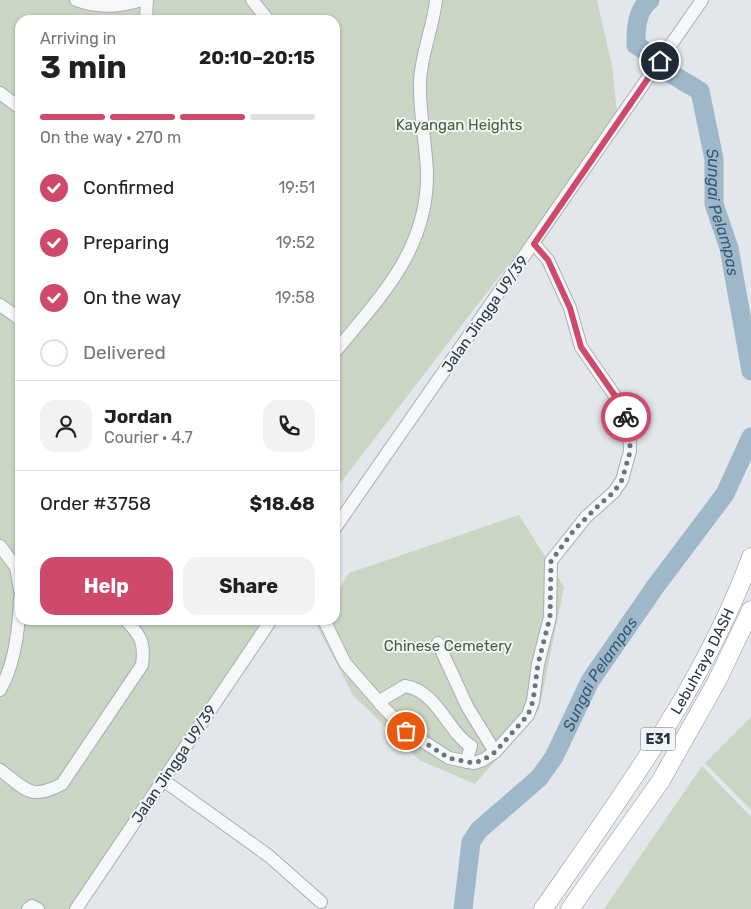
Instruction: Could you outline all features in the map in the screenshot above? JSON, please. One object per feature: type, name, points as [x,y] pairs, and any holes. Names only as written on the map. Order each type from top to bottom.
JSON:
[{"type":"highway","name":"Lebuhraya DASH","points":[[543,909],[636,775],[696,674],[741,584],[751,557]]},
{"type":"highway","name":"Lebuhraya DASH","points":[[570,909],[660,782],[717,681],[751,610]]},
{"type":"street","points":[[76,0],[103,6],[119,6],[141,0]]},
{"type":"street","points":[[146,15],[147,0]]},
{"type":"street","points":[[252,0],[264,15]]},
{"type":"street","points":[[340,346],[398,274],[409,255],[420,220],[427,174],[420,83],[422,61],[436,0]]},
{"type":"street","name":"Jalan Jingga U9/39","points":[[340,521],[702,0]]},
{"type":"street","points":[[0,93],[15,104]]},
{"type":"street","points":[[326,625],[345,662],[380,704],[406,731],[449,758],[466,762],[483,760],[495,752],[528,715],[533,701],[538,664],[550,617],[551,561],[586,518],[614,492],[622,480],[630,452],[630,426],[620,403],[581,347],[570,308],[552,268],[548,260],[534,244]]},
{"type":"street","points":[[0,305],[15,314]]},
{"type":"street","points":[[0,546],[15,566]]},
{"type":"street","points":[[0,690],[10,662],[18,625]]},
{"type":"street","points":[[0,770],[31,792],[41,793],[62,784],[142,665],[144,651],[140,635],[131,625]]},
{"type":"street","name":"Jalan Jingga U9/39","points":[[76,909],[268,625]]},
{"type":"street","points":[[438,643],[467,706],[495,752]]},
{"type":"street","points":[[380,704],[383,699],[406,686],[421,692],[445,715],[465,743],[471,746],[466,762]]},
{"type":"street","points":[[163,780],[269,856],[321,902]]},
{"type":"street","points":[[28,909],[32,906],[38,909]]},
{"type":"green space","name":"Kayangan Heights","points":[[0,0],[597,0],[612,66],[618,122],[340,483],[340,15],[15,15],[15,625],[259,625],[219,697],[74,909],[0,909]]},
{"type":"green space","name":"Chinese Cemetery","points":[[519,515],[564,587],[539,710],[475,784],[419,760],[353,695],[317,626],[340,625],[340,588],[349,573]]},
{"type":"green space","points":[[751,717],[751,810],[705,763]]},
{"type":"green space","points":[[702,766],[751,817],[751,909],[604,909]]},
{"type":"waterway","name":"Sungai Pelampas","points":[[647,52],[636,45],[636,33],[639,15],[645,4],[650,0]]},
{"type":"waterway","name":"Sungai Pelampas","points":[[668,72],[700,91],[714,159],[714,204],[729,248],[751,371]]},
{"type":"waterway","name":"Sungai Pelampas","points":[[463,909],[471,842],[479,830],[539,778],[554,757],[590,681],[655,587],[725,494],[751,437]]},
{"type":"way so far","points":[[406,731],[449,758],[461,762],[474,763],[483,760],[495,752],[528,715],[533,701],[538,664],[550,617],[549,569],[551,561],[574,530],[614,492],[622,480],[630,452],[630,426],[626,417]]},
{"type":"route","points":[[626,417],[620,403],[581,347],[570,308],[548,260],[534,244],[660,61]]}]
